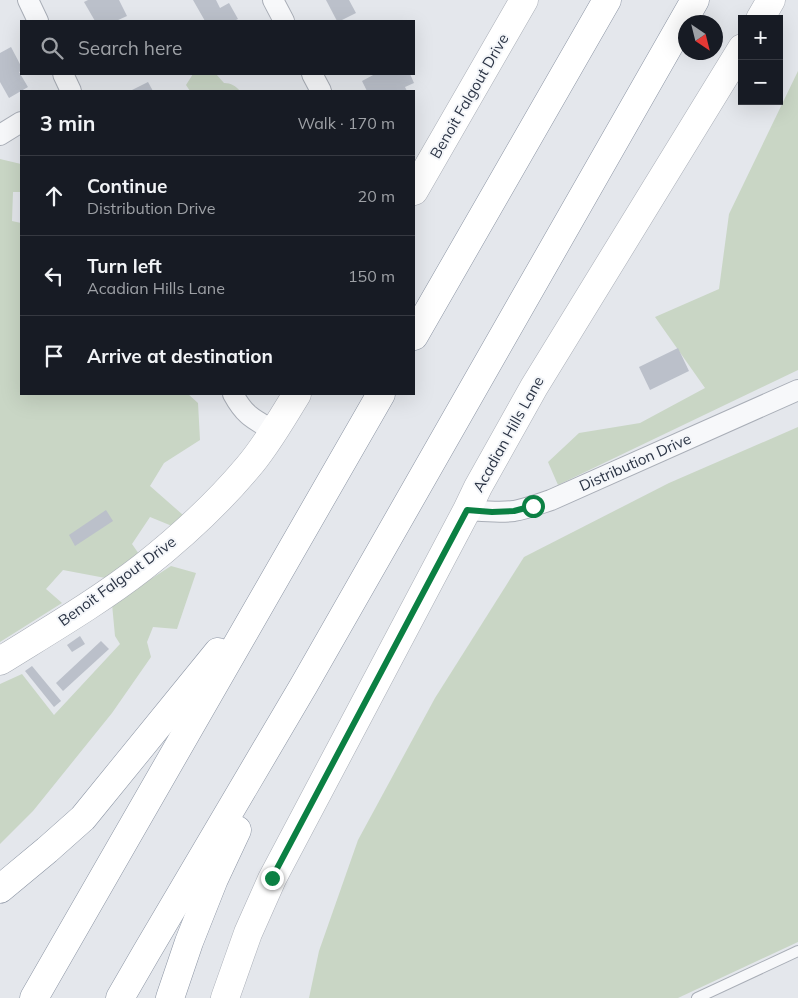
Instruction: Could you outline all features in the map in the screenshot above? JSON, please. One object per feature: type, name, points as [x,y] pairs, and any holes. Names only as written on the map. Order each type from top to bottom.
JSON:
[{"type":"main road","name":"Benoit Falgout Drive","points":[[415,189],[524,0]]},
{"type":"main road","points":[[415,334],[607,0]]},
{"type":"main road","points":[[120,998],[304,686],[695,0]]},
{"type":"main road","points":[[762,15],[771,0]]},
{"type":"main road","name":"Acadian Hills Lane","points":[[225,998],[248,933],[272,878],[478,487],[534,387],[738,55]]},
{"type":"main road","name":"Benoit Falgout Drive","points":[[0,661],[93,602],[142,568],[212,508],[249,466],[296,395]]},
{"type":"main road","points":[[34,998],[380,395]]},
{"type":"main road","points":[[0,889],[83,818],[270,586]]},
{"type":"main road","points":[[170,998],[189,942],[214,879],[304,686]]},
{"type":"street","points":[[28,0],[38,20]]},
{"type":"street","points":[[273,0],[283,20]]},
{"type":"street","points":[[63,75],[71,90]]},
{"type":"street","points":[[313,75],[320,90]]},
{"type":"street","points":[[0,135],[20,123]]},
{"type":"street","name":"Distribution Drive","points":[[467,510],[514,511],[551,500],[798,390]]},
{"type":"street","points":[[234,395],[250,417],[274,431]]},
{"type":"lane","points":[[697,998],[798,950]]},
{"type":"green space","points":[[798,71],[798,370],[558,485],[548,462],[579,433],[640,423],[705,388],[655,317],[719,289],[729,214]]},
{"type":"green space","points":[[192,75],[217,75],[224,83],[233,85],[239,90],[189,90],[186,85]]},
{"type":"green space","points":[[0,159],[20,164],[20,192],[13,192],[12,221],[20,223],[20,395],[189,395],[198,403],[200,440],[164,463],[150,486],[183,515],[172,526],[150,517],[132,544],[141,557],[116,580],[63,570],[46,589],[62,603],[0,642]]},
{"type":"green space","points":[[798,427],[798,942],[678,998],[309,998],[319,951],[358,840],[435,698],[524,557],[669,483]]},
{"type":"green space","points":[[171,566],[196,573],[177,629],[153,627],[147,642],[151,657],[112,713],[33,811],[0,844],[0,684],[22,674],[54,715],[120,644],[115,636],[112,604]]},
{"type":"building","points":[[88,0],[119,0],[127,16],[118,20],[94,20],[84,2]]},
{"type":"building","points":[[193,0],[216,0],[220,8],[229,3],[238,19],[236,20],[204,20]]},
{"type":"building","points":[[326,0],[349,0],[356,13],[342,20],[336,20]]},
{"type":"building","points":[[11,47],[20,64],[20,75],[28,87],[9,98],[0,82],[0,53]]},
{"type":"building","points":[[373,75],[410,75],[414,83],[405,87],[406,90],[366,90],[362,81]]},
{"type":"building","points":[[148,82],[152,90],[132,90]]},
{"type":"building","points":[[678,348],[689,371],[650,390],[639,367]]},
{"type":"building","points":[[106,510],[113,521],[75,546],[69,535]]},
{"type":"building","points":[[80,636],[85,644],[72,652],[67,645]]},
{"type":"building","points":[[101,641],[109,649],[63,691],[56,683]]},
{"type":"building","points":[[32,666],[61,701],[54,707],[25,671]]},
{"type":"route","points":[[272,878],[467,510],[514,511],[533,506]]}]
